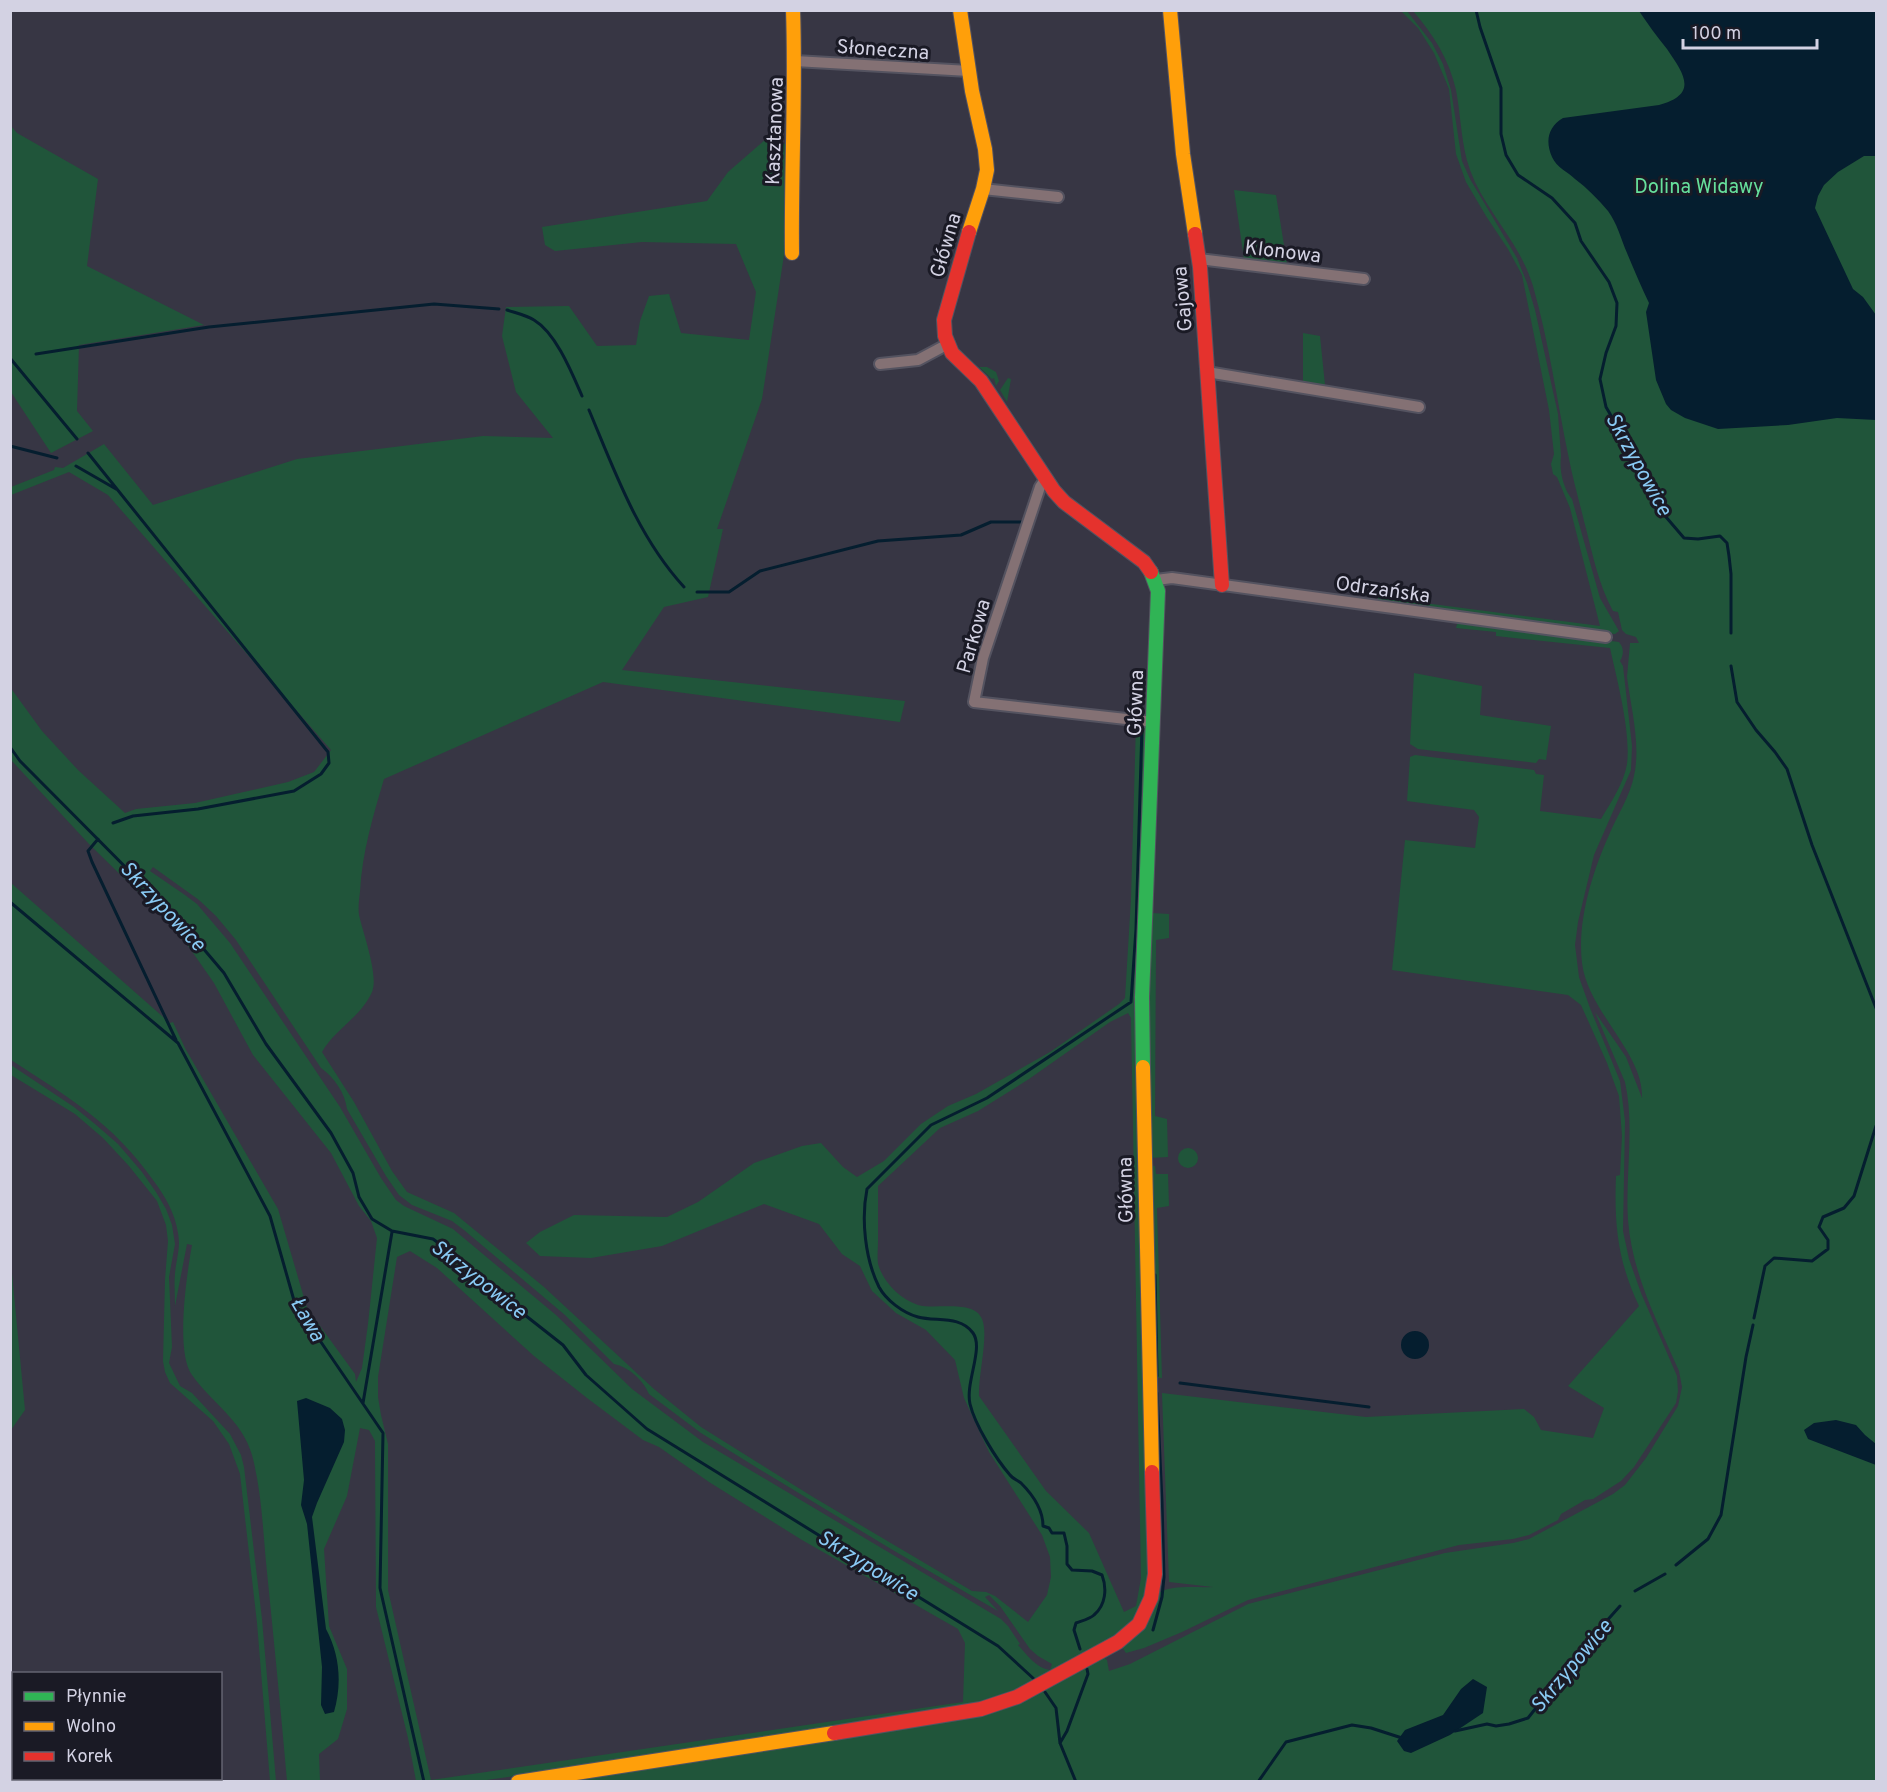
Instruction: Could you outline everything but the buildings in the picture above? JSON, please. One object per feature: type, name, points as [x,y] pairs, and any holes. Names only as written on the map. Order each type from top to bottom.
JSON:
[{"type":"street","name":"Kasztanowa","points":[[792,253],[791,191],[795,61],[793,10]]},
{"type":"street","name":"Główna","points":[[948,344],[944,320],[963,248],[983,189],[987,160],[969,71],[960,10]]},
{"type":"street","name":"Gajowa","points":[[1170,10],[1184,154],[1199,259],[1222,585]]},
{"type":"street","name":"Słoneczna","points":[[795,61],[969,71]]},
{"type":"street","points":[[983,189],[1058,197]]},
{"type":"street","name":"Klonowa","points":[[1199,259],[1364,279]]},
{"type":"street","points":[[880,364],[918,360],[948,344],[952,353],[970,369],[990,394],[1045,480],[1064,502],[1144,562],[1156,580]]},
{"type":"street","points":[[1207,372],[1419,407]]},
{"type":"street","name":"Parkowa","points":[[1045,480],[1040,487],[983,658],[974,702],[1153,722]]},
{"type":"street","name":"Odrzańska","points":[[1156,580],[1172,578],[1606,637]]},
{"type":"street","name":"Główna","points":[[518,1782],[951,1715],[999,1703],[1047,1682],[1118,1642],[1139,1624],[1146,1611],[1155,1574],[1141,1045],[1159,601],[1156,580]]},
{"type":"green space","points":[[1401,11],[1407,11],[1432,43],[1443,64],[1451,90],[1462,161],[1470,179],[1517,258],[1527,283],[1558,414],[1562,479],[1572,499],[1600,598],[1619,631],[1615,634],[1379,604],[1378,597],[1600,626],[1570,508],[1557,477],[1553,474],[1551,464],[1554,454],[1549,410],[1522,275],[1466,182],[1456,154],[1449,89],[1434,53],[1418,28]]},
{"type":"green space","name":"Dolina Widawy","points":[[1413,11],[1876,11],[1876,1781],[542,1781],[552,1771],[479,1781],[416,1781],[408,1738],[376,1607],[375,1441],[369,1430],[360,1428],[347,1496],[324,1549],[329,1626],[347,1669],[347,1709],[338,1739],[319,1754],[320,1781],[287,1781],[262,1513],[252,1455],[234,1421],[192,1375],[184,1349],[184,1312],[192,1245],[187,1244],[175,1306],[179,1238],[175,1219],[162,1192],[138,1160],[106,1127],[70,1099],[11,1060],[11,883],[170,1023],[173,1022],[185,1048],[278,1209],[307,1308],[355,1374],[356,1382],[362,1368],[377,1238],[371,1221],[359,1206],[331,1153],[253,1055],[214,983],[177,930],[89,844],[11,760],[10,687],[42,731],[78,770],[125,813],[136,809],[195,803],[288,782],[314,772],[331,750],[108,495],[69,472],[11,495],[11,487],[54,470],[55,467],[63,468],[104,444],[153,505],[297,459],[483,436],[553,438],[516,392],[502,336],[506,307],[569,306],[597,346],[636,345],[640,321],[649,296],[669,294],[681,333],[749,340],[756,292],[736,244],[642,242],[555,251],[545,245],[542,227],[707,201],[728,172],[766,139],[785,144],[784,255],[762,399],[717,529],[723,529],[708,597],[664,607],[622,670],[905,701],[900,722],[603,682],[384,779],[366,849],[359,903],[359,915],[370,954],[374,985],[361,1009],[334,1036],[322,1052],[354,1102],[392,1171],[407,1192],[454,1213],[544,1287],[654,1389],[701,1427],[813,1497],[972,1591],[986,1592],[995,1596],[1028,1622],[1047,1595],[1051,1577],[1050,1557],[1042,1535],[989,1452],[964,1398],[955,1360],[926,1330],[896,1313],[872,1291],[860,1266],[842,1254],[819,1224],[764,1204],[662,1246],[591,1258],[540,1256],[526,1243],[540,1232],[574,1215],[667,1217],[698,1202],[754,1163],[802,1146],[821,1143],[843,1167],[857,1177],[884,1161],[921,1124],[948,1106],[976,1094],[1050,1052],[1119,1004],[1125,998],[1131,899],[1136,724],[1147,725],[1140,973],[1152,1572],[1137,1617],[1102,1656],[1107,1660],[1109,1671],[1130,1664],[1248,1604],[1445,1553],[1529,1539],[1613,1494],[1625,1485],[1646,1458],[1678,1406],[1682,1387],[1679,1371],[1640,1279],[1630,1240],[1628,1099],[1625,1082],[1595,1012],[1626,1057],[1642,1098],[1640,1081],[1625,1048],[1586,981],[1581,947],[1584,914],[1592,881],[1634,776],[1636,739],[1627,677],[1630,643],[1639,643],[1636,637],[1622,630],[1618,612],[1613,611],[1608,601],[1596,567],[1571,467],[1533,286],[1520,255],[1476,185],[1465,151],[1453,79],[1434,38]],"holes":[[[153,867],[199,900],[236,940],[321,1068],[338,1086],[347,1109],[399,1195],[412,1205],[452,1221],[464,1230],[565,1315],[614,1364],[635,1375],[649,1394],[701,1433],[891,1549],[998,1611],[985,1597],[989,1595],[1000,1606],[1030,1649],[1052,1664],[1050,1670],[1040,1667],[1028,1657],[1001,1619],[703,1442],[632,1389],[556,1315],[453,1229],[396,1200],[340,1107],[230,943],[197,904],[150,871]],[[1128,1013],[1131,1018],[1141,1578],[1136,1606],[1124,1612],[1089,1533],[1046,1491],[979,1396],[984,1326],[978,1313],[963,1307],[925,1306],[911,1302],[893,1289],[880,1271],[878,1264],[878,1186],[940,1128],[978,1111],[1029,1079],[1110,1022]],[[410,1251],[437,1268],[534,1356],[643,1440],[659,1447],[709,1482],[802,1540],[958,1629],[965,1643],[963,1702],[431,1780],[388,1590],[388,1444],[378,1397],[378,1377],[397,1257]]]},
{"type":"green space","points":[[11,126],[17,133],[98,179],[87,266],[204,325],[79,345],[77,411],[93,431],[51,453],[11,392]]},
{"type":"green space","points":[[1234,190],[1276,195],[1287,264],[1244,259]]},
{"type":"green space","points":[[1303,333],[1320,336],[1325,385],[1303,381]]},
{"type":"green space","points":[[979,367],[987,367],[996,372],[999,381],[996,386],[994,378],[992,379]]},
{"type":"green space","points":[[1008,378],[1011,379],[1007,402],[1000,390]]},
{"type":"green space","points":[[1458,621],[1619,642],[1623,649],[1620,661],[1623,666],[1632,746],[1631,770],[1594,855],[1578,922],[1575,945],[1579,977],[1620,1081],[1625,1121],[1623,1231],[1629,1259],[1641,1293],[1677,1376],[1676,1403],[1634,1467],[1621,1481],[1593,1499],[1585,1500],[1561,1514],[1558,1520],[1529,1535],[1459,1545],[1248,1600],[1182,1632],[1126,1653],[1122,1647],[1157,1594],[1176,1588],[1213,1587],[1169,1582],[1162,1393],[1366,1417],[1524,1409],[1534,1417],[1541,1430],[1593,1438],[1604,1408],[1568,1386],[1639,1306],[1626,1274],[1617,1227],[1616,1176],[1620,1175],[1622,1136],[1619,1096],[1581,1005],[1568,995],[1392,970],[1405,840],[1475,848],[1479,817],[1474,810],[1407,801],[1410,757],[1415,755],[1534,770],[1536,774],[1544,775],[1540,811],[1601,819],[1620,785],[1627,764],[1625,722],[1610,648],[1496,636],[1496,632],[1456,628]]},
{"type":"green space","points":[[1414,673],[1482,686],[1480,715],[1551,726],[1546,760],[1539,759],[1536,763],[1418,749],[1410,744]]},
{"type":"green space","points":[[1152,913],[1169,914],[1169,938],[1156,940],[1155,1116],[1167,1119],[1168,1157],[1149,1158],[1144,1044]]},
{"type":"green space","points":[[11,1065],[74,1107],[118,1144],[156,1192],[172,1225],[175,1244],[169,1277],[172,1347],[169,1363],[180,1386],[192,1393],[230,1434],[241,1455],[262,1619],[276,1781],[270,1781],[257,1623],[240,1474],[229,1444],[213,1421],[170,1383],[165,1372],[163,1361],[168,1241],[166,1225],[157,1201],[103,1138],[75,1114],[11,1075]]},
{"type":"green space","points":[[1188,1148],[1195,1151],[1198,1158],[1195,1165],[1188,1168],[1181,1165],[1178,1158],[1181,1151]]},
{"type":"green space","points":[[1151,1166],[1155,1166],[1156,1174],[1168,1174],[1169,1206],[1157,1208],[1162,1378],[1153,1377]]},
{"type":"green space","points":[[11,1263],[25,1410],[10,1430]]},
{"type":"water","points":[[1639,11],[1876,11],[1876,158],[1875,156],[1864,156],[1838,172],[1824,185],[1815,208],[1853,289],[1863,297],[1876,315],[1876,420],[1837,418],[1788,425],[1718,429],[1685,418],[1671,410],[1666,404],[1656,380],[1646,312],[1649,303],[1616,226],[1608,211],[1596,198],[1557,164],[1552,157],[1548,140],[1551,130],[1563,118],[1659,105],[1680,95],[1684,89],[1684,82],[1679,67]]},
{"type":"water","points":[[1415,1331],[1425,1335],[1429,1345],[1425,1355],[1415,1359],[1405,1355],[1401,1345],[1405,1335]]},
{"type":"water","points":[[306,1398],[330,1408],[342,1419],[345,1430],[344,1442],[312,1517],[326,1629],[337,1659],[339,1680],[334,1712],[325,1714],[321,1705],[322,1667],[307,1524],[301,1505],[304,1480],[297,1401]]},
{"type":"water","points":[[1836,1420],[1856,1425],[1876,1444],[1876,1465],[1808,1439],[1804,1430],[1814,1423]]},
{"type":"water","points":[[1473,1679],[1487,1687],[1483,1713],[1450,1735],[1411,1753],[1404,1751],[1397,1741],[1405,1730],[1443,1715],[1461,1689]]},
{"type":"waterway","name":"Skrzypowice","points":[[1476,10],[1501,88],[1501,134],[1506,155],[1518,175],[1552,198],[1575,223],[1581,241],[1609,282],[1617,303],[1616,326],[1600,379],[1606,407],[1652,486],[1666,517],[1684,538],[1720,536],[1727,543],[1731,574],[1731,633]]},
{"type":"waterway","points":[[36,354],[209,327],[434,304],[499,309]]},
{"type":"waterway","points":[[507,310],[534,320],[549,334],[562,354],[582,396]]},
{"type":"waterway","points":[[10,358],[77,439]]},
{"type":"waterway","points":[[589,410],[629,503],[653,547],[684,587]]},
{"type":"waterway","points":[[10,446],[57,458]]},
{"type":"waterway","points":[[88,453],[328,752],[329,763],[321,774],[294,791],[198,809],[133,816],[113,823]]},
{"type":"waterway","points":[[76,466],[116,489]]},
{"type":"waterway","points":[[697,592],[729,592],[760,571],[878,541],[961,535],[991,522],[1022,522]]},
{"type":"waterway","name":"Skrzypowice","points":[[1731,666],[1737,702],[1787,769],[1812,845],[1876,1008]]},
{"type":"waterway","points":[[1080,1649],[1074,1630],[1076,1623],[1088,1619],[1101,1606],[1105,1591],[1102,1575],[1092,1571],[1072,1570],[1067,1564],[1064,1533],[1052,1533],[1049,1528],[1043,1526],[1039,1508],[1033,1497],[1004,1468],[981,1431],[969,1396],[976,1357],[976,1339],[973,1333],[968,1327],[955,1321],[912,1315],[882,1292],[874,1276],[867,1252],[864,1213],[867,1189],[931,1125],[987,1098],[1131,1002],[1136,929],[1142,727]]},
{"type":"waterway","name":"Skrzypowice","points":[[10,747],[20,761],[185,927],[224,973],[266,1044],[331,1133],[353,1173],[359,1197],[372,1219],[392,1231],[433,1239],[460,1259],[474,1275],[563,1345],[586,1375],[647,1429],[998,1646],[1034,1679]]},
{"type":"waterway","points":[[98,839],[88,851],[92,862],[176,1040]]},
{"type":"waterway","name":"Ława","points":[[10,902],[178,1043],[270,1216],[295,1304],[383,1433],[380,1588],[424,1782]]},
{"type":"waterway","name":"Skrzypowice","points":[[1754,1318],[1765,1266],[1774,1258],[1812,1261],[1828,1249],[1828,1240],[1819,1227],[1823,1217],[1844,1208],[1854,1196],[1876,1126]]},
{"type":"waterway","points":[[363,1403],[392,1232]]},
{"type":"waterway","points":[[1155,1275],[1157,1376]]},
{"type":"waterway","name":"Skrzypowice","points":[[1676,1565],[1708,1539],[1721,1515],[1753,1325]]},
{"type":"waterway","points":[[1180,1383],[1369,1407]]},
{"type":"waterway","points":[[1153,1630],[1162,1597],[1164,1577],[1157,1393]]},
{"type":"waterway","name":"Skrzypowice","points":[[1635,1591],[1665,1574]]},
{"type":"waterway","name":"Skrzypowice","points":[[1455,1731],[1487,1724],[1496,1726],[1509,1724],[1528,1718],[1620,1606]]},
{"type":"waterway","points":[[1060,1743],[1067,1731],[1088,1674],[1087,1669]]},
{"type":"waterway","name":"Skrzypowice","points":[[1045,1692],[1056,1708],[1060,1743],[1076,1782]]},
{"type":"waterway","name":"Skrzypowice","points":[[1258,1782],[1286,1742],[1352,1725],[1371,1728],[1402,1738]]},
{"type":"waterway","points":[[10,1769],[12,1782]]},
{"type":"traffic: fast","points":[[1143,1067],[1142,997],[1158,591],[1151,572]]},
{"type":"traffic: slow","points":[[792,253],[793,10]]},
{"type":"traffic: slow","points":[[960,10],[987,170],[969,232]]},
{"type":"traffic: slow","points":[[1170,10],[1183,154],[1195,234]]},
{"type":"traffic: slow","points":[[1143,1067],[1152,1472]]},
{"type":"traffic: slow","points":[[518,1782],[834,1733]]},
{"type":"traffic: jam","points":[[969,232],[944,320],[945,336],[952,353],[981,381],[1054,491],[1064,502],[1144,562],[1151,572]]},
{"type":"traffic: jam","points":[[1195,234],[1200,267],[1222,585]]},
{"type":"traffic: jam","points":[[834,1733],[981,1709],[1017,1697],[1118,1642],[1139,1624],[1151,1598],[1155,1574],[1152,1472]]}]
